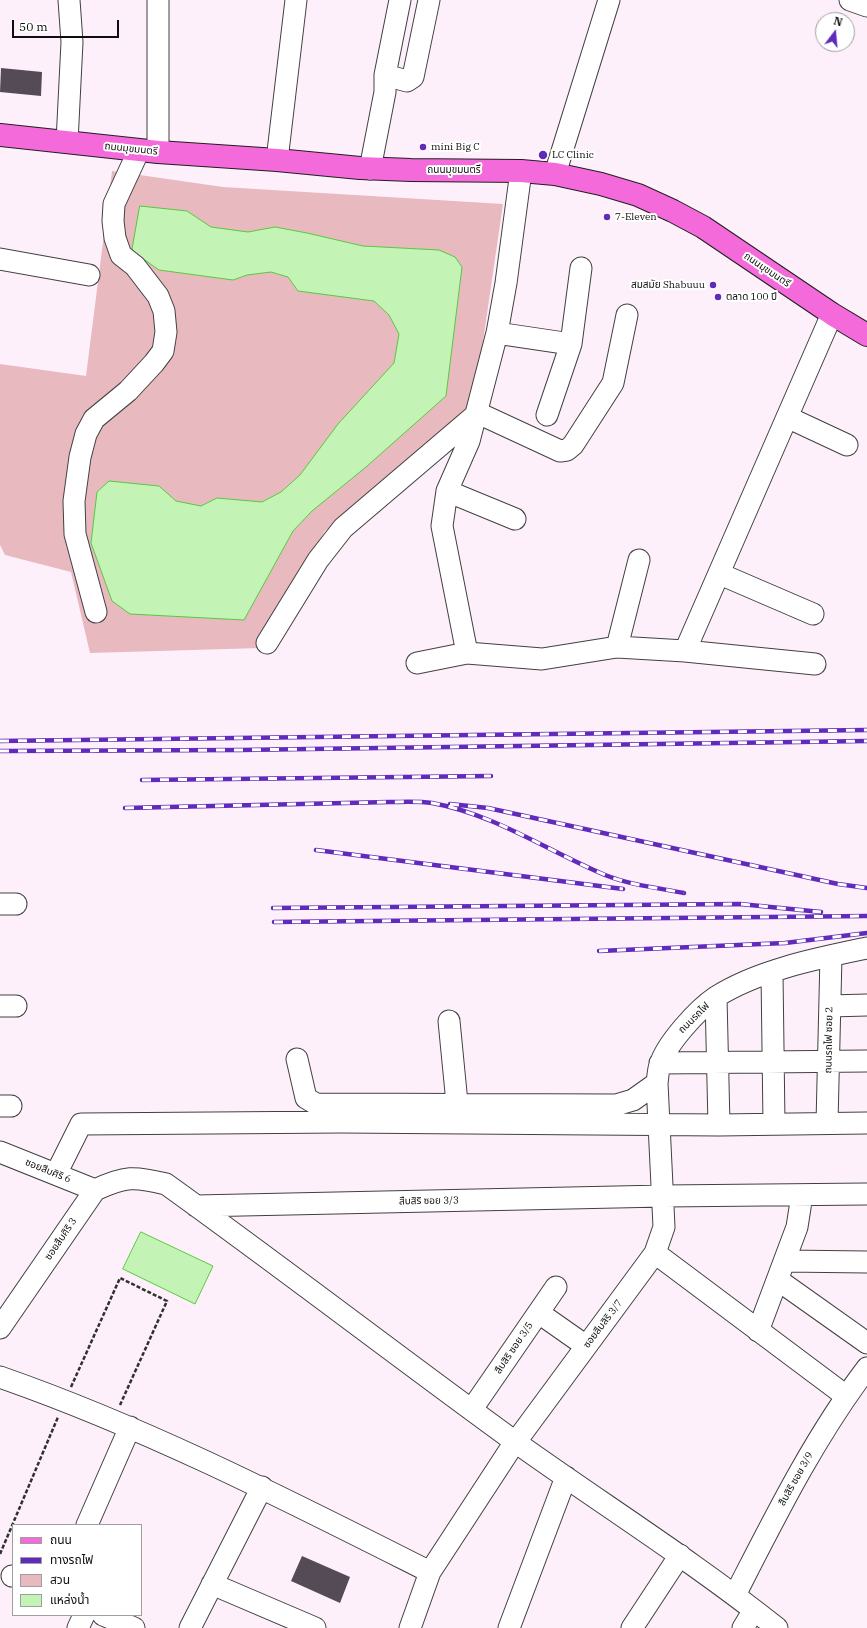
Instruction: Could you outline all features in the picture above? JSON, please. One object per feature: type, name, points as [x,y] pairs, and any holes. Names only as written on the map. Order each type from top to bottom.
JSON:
[{"type":"main road","name":"ถนนมุขมนตรี","points":[[0,135],[148,151],[277,160],[365,169],[521,171],[555,174],[638,194],[673,210],[703,227],[832,314],[867,335]]},
{"type":"street","points":[[67,142],[72,42],[70,0]]},
{"type":"street","points":[[96,612],[75,534],[74,501],[80,457],[86,434],[94,419],[128,391],[154,363],[163,351],[166,332],[164,311],[158,296],[135,266],[121,255],[114,232],[113,221],[114,204],[148,151],[158,0]]},
{"type":"street","points":[[277,160],[296,0]]},
{"type":"street","points":[[365,169],[390,0]]},
{"type":"street","points":[[365,169],[385,92],[385,75],[400,0]]},
{"type":"street","points":[[385,75],[408,81],[413,77],[429,0]]},
{"type":"street","points":[[555,174],[609,0]]},
{"type":"street","points":[[850,0],[867,6]]},
{"type":"street","points":[[467,653],[442,526],[447,491],[469,441],[478,413],[497,332],[506,283],[521,171]]},
{"type":"street","points":[[0,259],[89,275]]},
{"type":"street","points":[[547,415],[571,344],[581,268]]},
{"type":"street","points":[[686,651],[832,314]]},
{"type":"street","points":[[478,413],[560,450],[567,450],[573,445],[613,383],[627,315]]},
{"type":"street","points":[[497,332],[571,344]]},
{"type":"street","points":[[267,644],[318,560],[343,528],[478,413]]},
{"type":"street","points":[[787,417],[847,445]]},
{"type":"street","points":[[447,491],[515,519]]},
{"type":"street","points":[[617,647],[639,560]]},
{"type":"street","points":[[720,574],[813,614]]},
{"type":"street","points":[[417,663],[467,653],[542,659],[617,647],[686,651],[815,664]]},
{"type":"street","name":"ถนนรถไฟ","points":[[658,1073],[676,1036],[695,1015],[716,997],[742,984],[772,973],[831,956],[867,948]]},
{"type":"street","name":"ถนนรถไฟ ซอย 2","points":[[827,1123],[831,956]]},
{"type":"street","points":[[772,973],[774,1124]]},
{"type":"street","points":[[716,997],[719,1125]]},
{"type":"street","points":[[830,1006],[867,1005]]},
{"type":"street","points":[[449,1021],[457,1103]]},
{"type":"street","points":[[297,1059],[306,1098],[316,1104],[457,1103],[616,1105],[632,1100],[658,1073],[717,1062],[867,1061]]},
{"type":"street","points":[[658,1073],[658,1124],[663,1196],[867,1194]]},
{"type":"street","points":[[56,1174],[81,1124],[342,1122],[719,1125],[867,1123]]},
{"type":"street","name":"ซอยสืบศิริ 6","points":[[0,1152],[95,1190]]},
{"type":"street","name":"ซอยสืบศิริ 3","points":[[0,1328],[95,1190],[116,1180],[142,1178],[166,1184],[472,1410],[735,1594],[777,1628]]},
{"type":"street","points":[[758,1331],[797,1226],[802,1195]]},
{"type":"street","name":"สืบสิริ ซอย 3/3","points":[[196,1206],[663,1196]]},
{"type":"street","name":"ซอยสืบสิริ 3/7","points":[[410,1628],[430,1572],[516,1441],[655,1253],[664,1227],[663,1196]]},
{"type":"street","points":[[655,1253],[846,1396]]},
{"type":"street","points":[[781,1271],[867,1262]]},
{"type":"street","points":[[781,1271],[867,1342]]},
{"type":"street","name":"สืบสิริ ซอย 3/5","points":[[472,1410],[556,1287]]},
{"type":"street","points":[[539,1312],[586,1346]]},
{"type":"street","name":"สืบสิริ ซอย 3/9","points":[[735,1594],[815,1444],[846,1396],[867,1368]]},
{"type":"street","points":[[0,1377],[65,1400],[262,1487],[430,1572]]},
{"type":"street","points":[[87,1524],[122,1424]]},
{"type":"street","points":[[509,1628],[566,1477]]},
{"type":"street","points":[[190,1628],[262,1487]]},
{"type":"street","points":[[632,1628],[680,1555]]},
{"type":"street","points":[[212,1584],[315,1628]]},
{"type":"street","points":[[743,1628],[754,1610]]},
{"type":"street","points":[[78,1628],[84,1616]]},
{"type":"street","points":[[105,1616],[134,1628]]},
{"type":"path","points":[[120,1278],[167,1301],[122,1424]]},
{"type":"green space","points":[[112,171],[223,187],[503,204],[473,410],[398,476],[325,531],[261,648],[90,653],[71,572],[5,555],[0,545],[0,364],[86,376]]},
{"type":"water","points":[[140,206],[187,211],[211,227],[248,232],[275,227],[363,246],[439,250],[455,257],[462,267],[446,396],[366,467],[312,511],[293,531],[244,620],[130,614],[112,601],[91,543],[97,492],[109,481],[159,486],[176,501],[201,506],[217,498],[262,502],[281,492],[300,475],[338,424],[394,363],[399,334],[389,315],[374,301],[298,291],[288,277],[271,272],[247,275],[233,280],[159,270],[132,251]]},
{"type":"water","points":[[141,1232],[213,1266],[195,1304],[123,1269]]},
{"type":"building","points":[[1,68],[42,72],[41,96],[0,92]]},
{"type":"building","points":[[302,1556],[350,1577],[340,1603],[291,1581]]},
{"type":"railway","points":[[0,741],[867,730]]},
{"type":"railway","points":[[0,751],[240,750],[867,741]]},
{"type":"railway","points":[[142,780],[491,776]]},
{"type":"railway","points":[[125,808],[389,802],[432,803],[455,808],[499,824],[605,875],[644,886],[684,893]]},
{"type":"railway","points":[[450,804],[488,808],[838,884],[867,888]]},
{"type":"railway","points":[[316,850],[623,889]]},
{"type":"railway","points":[[273,908],[740,904],[821,912]]},
{"type":"railway","points":[[274,922],[867,916]]},
{"type":"railway","points":[[599,951],[785,943],[867,933]]},
{"type":"place","name":"mini Big C","points":[[423,147]]},
{"type":"place","name":"LC Clinic","points":[[543,155]]},
{"type":"place","name":"7-Eleven","points":[[607,217]]},
{"type":"place","name":"สมสมัย Shabuuu","points":[[713,285]]},
{"type":"place","name":"ตลาด 100 ปี","points":[[718,297]]}]
